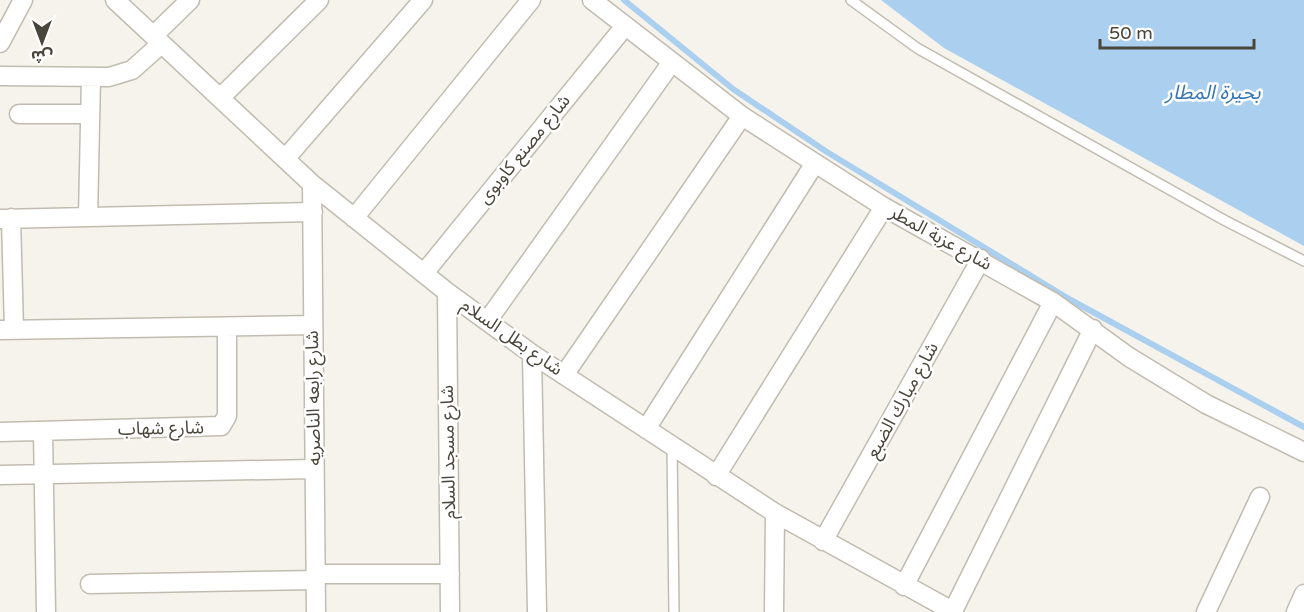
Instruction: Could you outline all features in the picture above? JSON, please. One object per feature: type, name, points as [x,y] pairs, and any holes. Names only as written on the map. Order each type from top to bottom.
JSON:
[{"type":"street","points":[[0,43],[23,0]]},
{"type":"street","name":"شارع بطل السلام","points":[[115,0],[312,184],[447,292],[532,354],[716,476],[823,541],[954,612]]},
{"type":"street","points":[[0,76],[91,78],[121,75],[132,70],[190,0]]},
{"type":"street","points":[[220,98],[319,0]]},
{"type":"street","points":[[285,159],[423,0]]},
{"type":"street","points":[[354,218],[531,0]]},
{"type":"street","name":"شارع عزبة المطر","points":[[592,0],[742,116],[884,207],[981,259],[1053,302],[1129,357],[1206,404],[1304,452]]},
{"type":"street","name":"شارع مصنع كاوبوى","points":[[424,273],[625,26]]},
{"type":"street","points":[[488,320],[672,62]]},
{"type":"street","points":[[88,217],[91,78]]},
{"type":"street","points":[[19,114],[90,114]]},
{"type":"street","points":[[564,375],[742,116]]},
{"type":"street","points":[[645,429],[815,163]]},
{"type":"street","name":"شارع رابعه الناصريه","points":[[312,184],[316,612]]},
{"type":"street","points":[[716,476],[884,207]]},
{"type":"street","points":[[313,212],[5,218],[7,330],[313,325]]},
{"type":"street","name":"شارع مبارك الضبع","points":[[823,541],[981,259]]},
{"type":"street","name":"شارع مسجد السلام","points":[[447,292],[450,612]]},
{"type":"street","points":[[904,586],[1053,302]]},
{"type":"street","name":"شارع شهاب","points":[[0,432],[221,426],[227,416],[227,327]]},
{"type":"street","points":[[954,612],[1093,329]]},
{"type":"street","points":[[532,354],[537,612]]},
{"type":"street","points":[[43,431],[46,612]]},
{"type":"street","points":[[0,475],[314,469]]},
{"type":"street","points":[[1206,612],[1260,497]]},
{"type":"street","points":[[774,612],[775,513]]},
{"type":"street","points":[[90,584],[450,574]]},
{"type":"street","points":[[1296,612],[1304,594]]},
{"type":"lane","points":[[851,0],[918,48],[1224,220],[1304,261]]},
{"type":"lane","points":[[672,447],[674,612]]},
{"type":"water","name":"بحيرة المطار","points":[[881,0],[1304,0],[1304,246],[944,48]]},
{"type":"waterway","points":[[624,0],[733,89],[827,152],[1069,299],[1304,427]]}]
